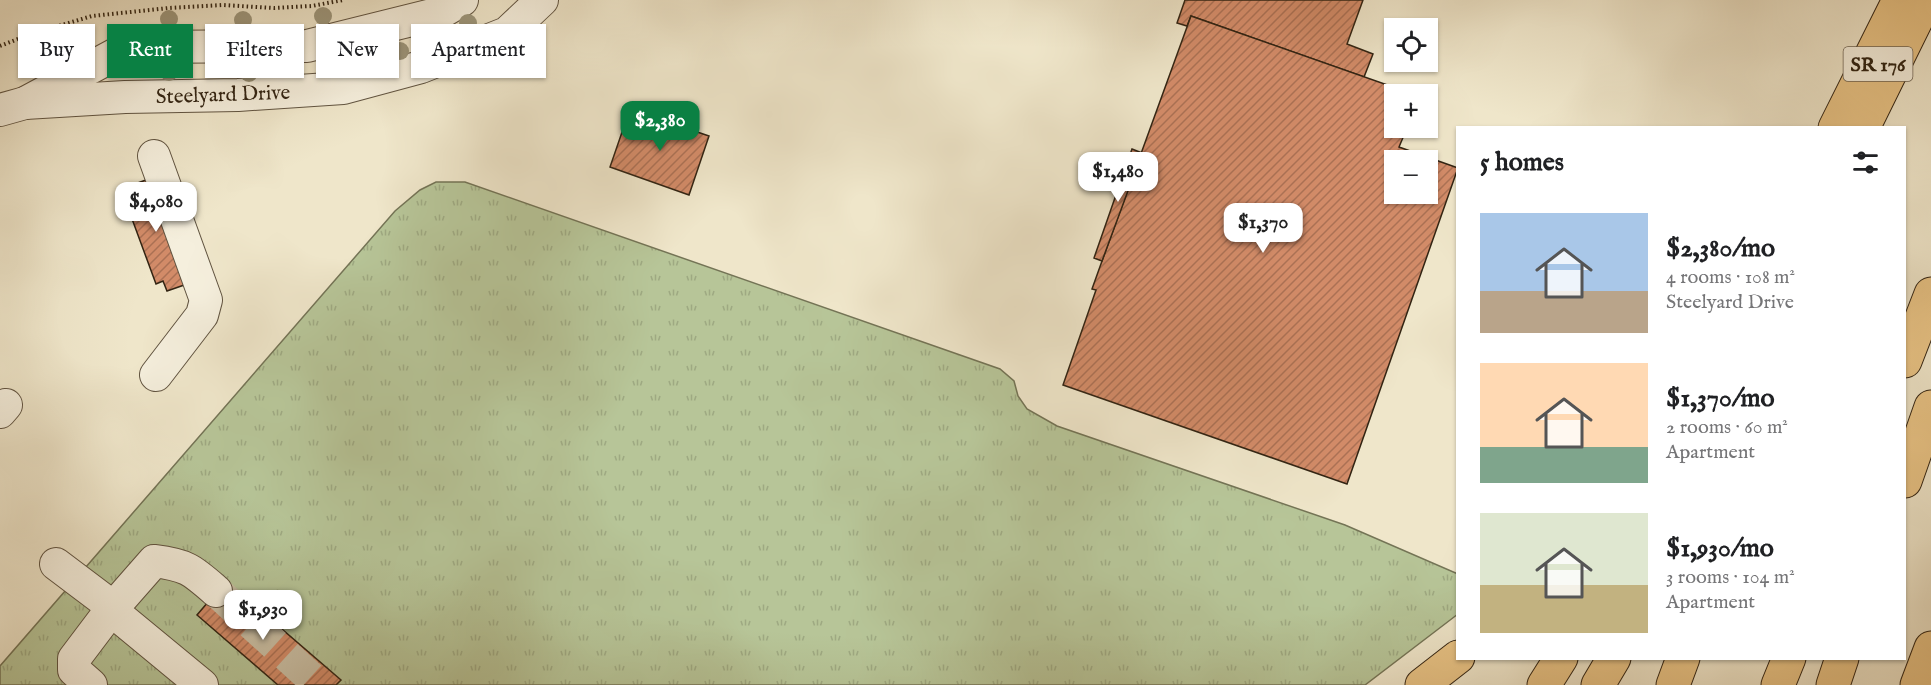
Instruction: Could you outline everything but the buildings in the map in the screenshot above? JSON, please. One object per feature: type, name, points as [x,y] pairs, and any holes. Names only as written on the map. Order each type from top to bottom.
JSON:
[{"type":"highway","points":[[1836,126],[1900,0]]},
{"type":"highway","name":"SR 176","points":[[1855,126],[1900,0]]},
{"type":"highway","points":[[1864,126],[1928,0]]},
{"type":"highway","points":[[1883,126],[1928,0]]},
{"type":"highway","points":[[1906,358],[1931,294]]},
{"type":"highway","points":[[1906,478],[1931,407]]},
{"type":"highway","points":[[1917,685],[1931,648]]},
{"type":"highway","points":[[1422,685],[1456,659]]},
{"type":"highway","points":[[1544,685],[1560,660]]},
{"type":"highway","points":[[1554,685],[1567,660]]},
{"type":"highway","points":[[1598,685],[1614,660]]},
{"type":"highway","points":[[1604,685],[1614,660]]},
{"type":"highway","points":[[1673,685],[1682,660]]},
{"type":"highway","points":[[1778,685],[1788,660]]},
{"type":"highway","points":[[1833,685],[1841,660]]},
{"type":"street","name":"Steelyard Drive","points":[[12,106],[129,47],[307,46],[440,13],[462,0]]},
{"type":"street","name":"Steelyard Drive","points":[[12,106],[125,97],[238,95],[343,88],[421,67],[507,33],[542,0]]},
{"type":"street","points":[[154,156],[206,300],[202,315],[156,375]]},
{"type":"street","points":[[91,685],[74,670],[74,659],[111,610],[154,561],[192,570],[216,591]]},
{"type":"street","points":[[56,564],[109,604],[111,610],[202,685]]},
{"type":"path","points":[[0,46],[92,16],[201,6],[284,8],[343,0]]},
{"type":"green space","points":[[436,182],[465,182],[1000,369],[1014,381],[1018,396],[1027,409],[1057,426],[1345,525],[1456,573],[1456,616],[1365,685],[0,685],[0,666],[395,211],[420,190]]},
{"type":"tunnel","points":[[216,591],[319,685]]}]
